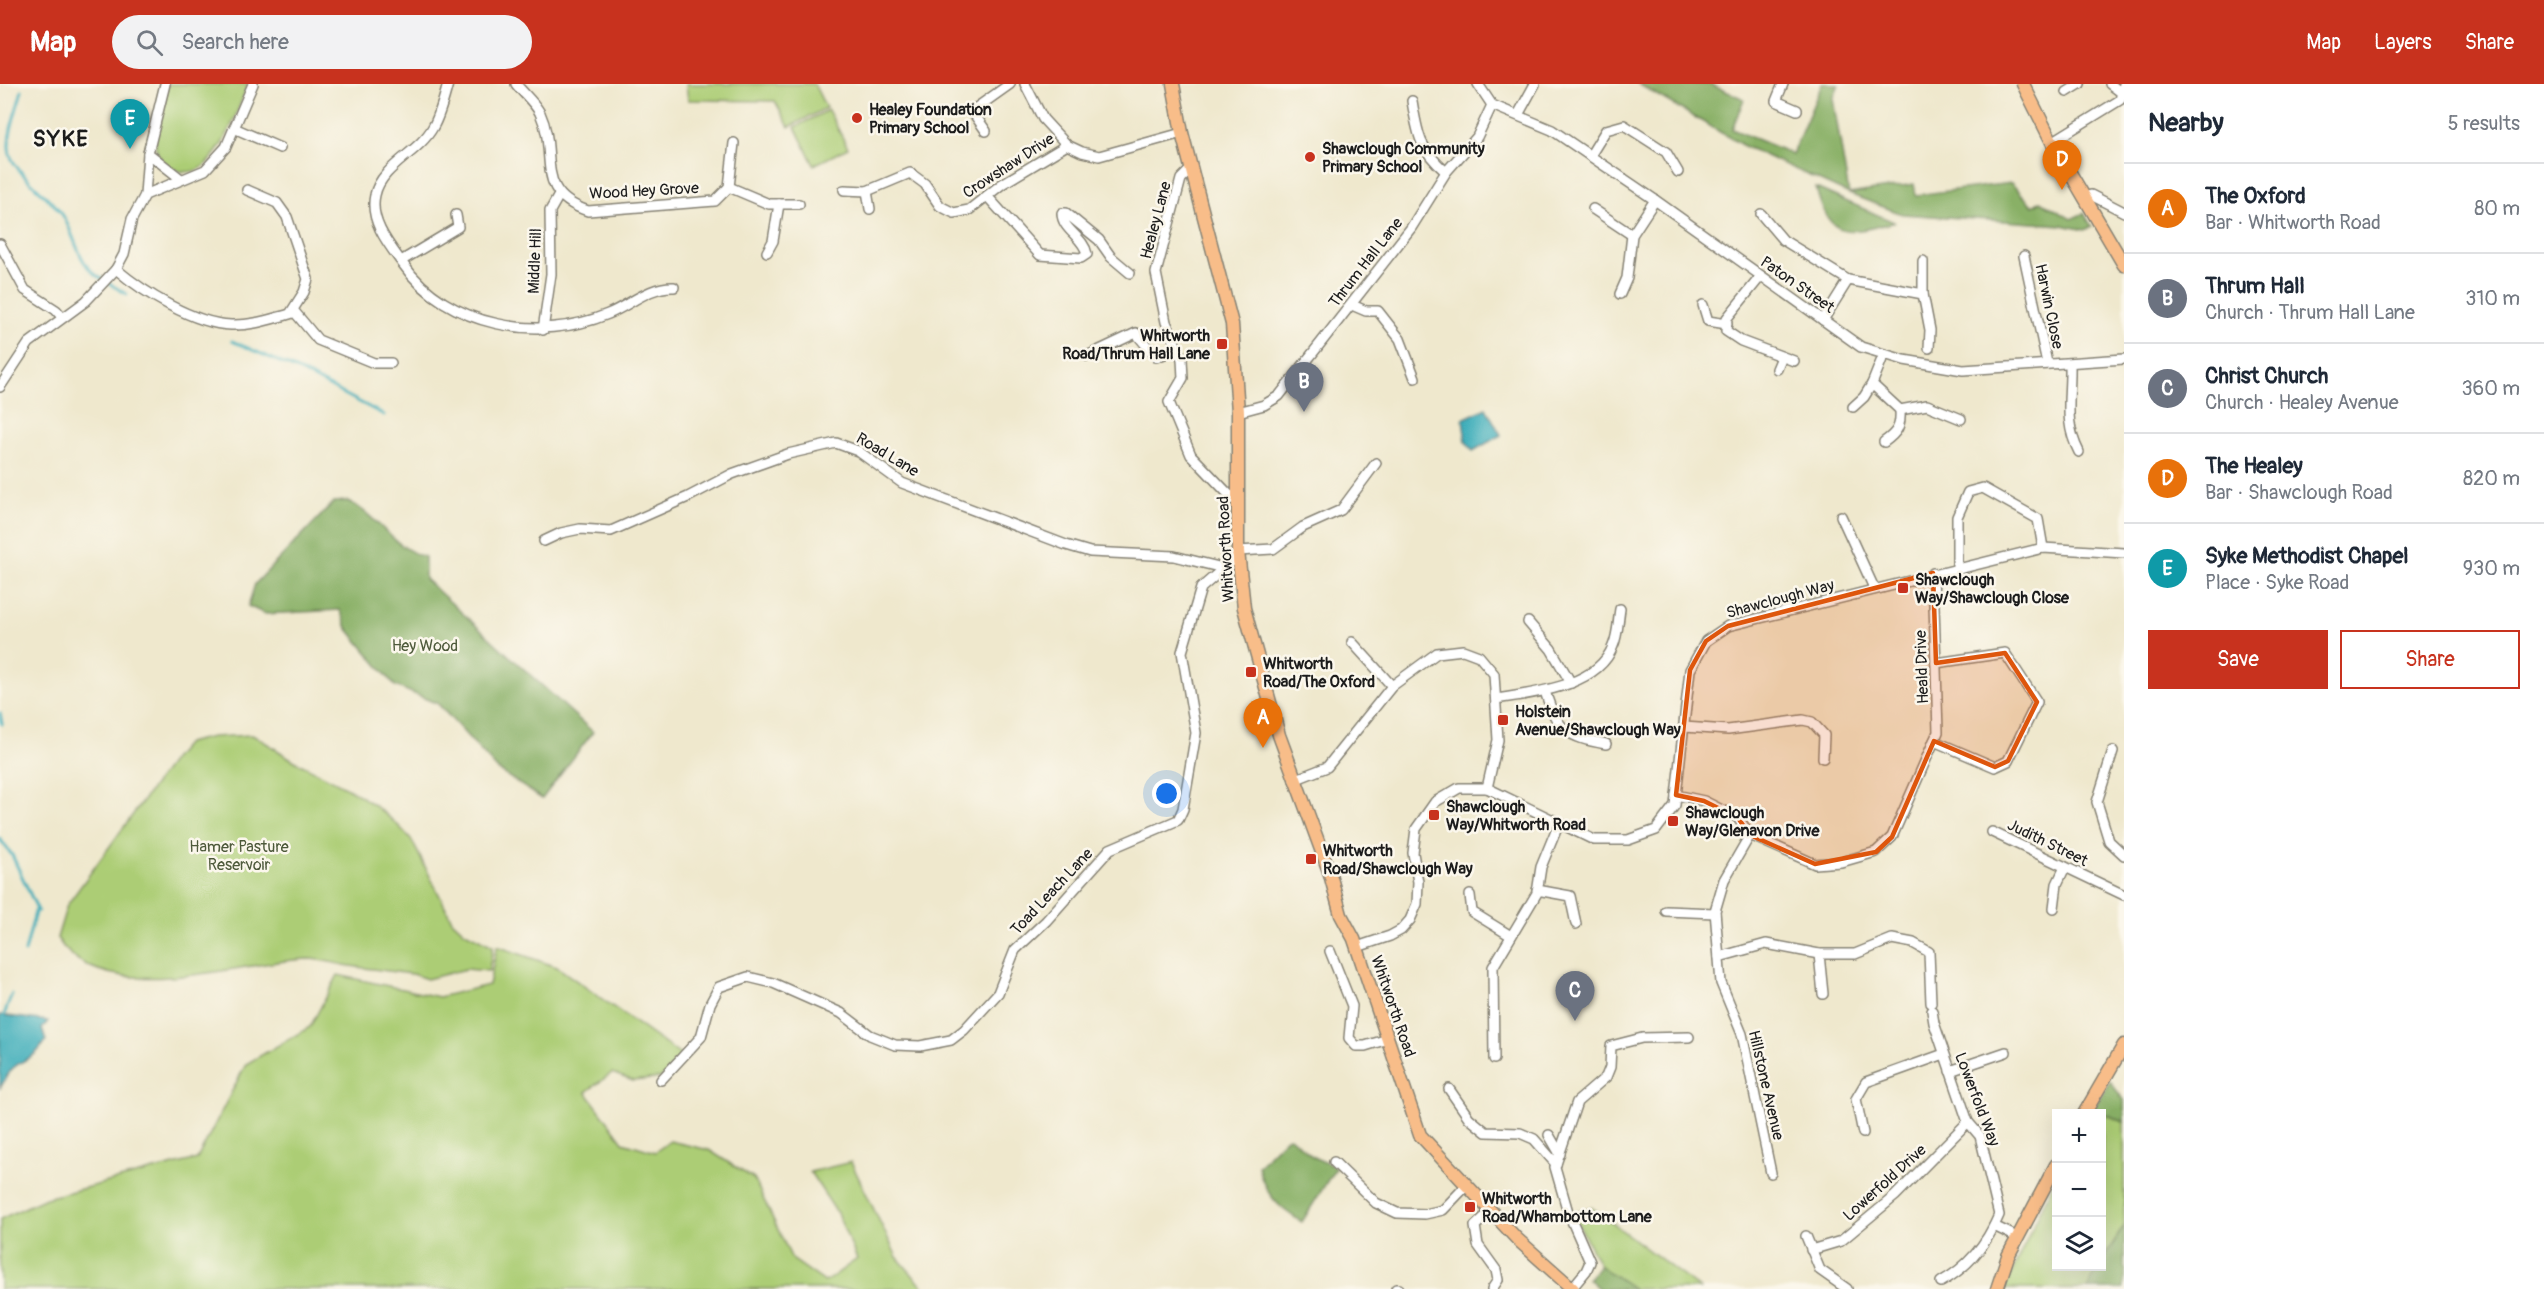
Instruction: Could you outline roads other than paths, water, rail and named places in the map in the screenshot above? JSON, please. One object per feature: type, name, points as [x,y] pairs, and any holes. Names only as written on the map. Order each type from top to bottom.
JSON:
[{"type":"main road","name":"Whitworth Road","points":[[1173,84],[1182,133],[1232,324],[1238,412],[1238,551],[1244,608],[1279,735],[1330,874],[1341,915],[1357,947],[1420,1135],[1466,1186],[1572,1288]]},
{"type":"main road","points":[[2023,84],[2052,142],[2124,265]]},
{"type":"main road","points":[[2086,1109],[2124,1045]]},
{"type":"main road","points":[[1997,1289],[2017,1238],[2052,1172]]},
{"type":"street","points":[[0,387],[20,352],[62,317],[86,301],[116,269],[124,254],[132,219],[145,195],[148,153],[165,84]]},
{"type":"street","points":[[145,195],[205,170],[226,147],[253,84]]},
{"type":"street","points":[[448,84],[433,127],[412,153],[381,179],[375,194],[374,207],[377,221],[390,248],[415,281],[448,306],[488,322],[543,330],[571,326],[608,314],[660,286],[674,287]]},
{"type":"street","points":[[516,84],[540,112],[546,135],[551,181],[560,195]]},
{"type":"street","points":[[986,131],[972,111],[1010,84]]},
{"type":"street","points":[[1025,84],[1043,119],[1067,145]]},
{"type":"street","points":[[1478,84],[1492,105]]},
{"type":"street","points":[[1518,116],[1534,84]]},
{"type":"street","points":[[1784,84],[1776,101],[1797,110]]},
{"type":"street","points":[[2067,92],[2080,84]]},
{"type":"street","points":[[2052,142],[2122,95],[2110,84]]},
{"type":"street","points":[[1412,101],[1419,142],[1428,157],[1446,172]]},
{"type":"street","name":"Paton Street","points":[[1492,105],[1552,130],[1861,346],[1884,354],[1963,370],[2124,359]]},
{"type":"street","name":"Thrum Hall Lane","points":[[1238,412],[1264,405],[1279,396],[1411,228],[1446,172],[1476,137],[1492,105]]},
{"type":"street","points":[[1590,156],[1606,130],[1624,125],[1666,152],[1678,172]]},
{"type":"street","points":[[234,128],[280,148]]},
{"type":"street","name":"Crowshaw Drive","points":[[844,190],[867,190],[910,173],[925,184],[940,206],[954,213],[969,210],[1035,162],[1067,145],[1099,156],[1182,133]]},
{"type":"street","points":[[734,143],[729,187],[769,204],[799,204]]},
{"type":"street","points":[[148,153],[181,180]]},
{"type":"street","name":"Healey Lane","points":[[1192,168],[1180,179],[1156,273],[1166,322],[1182,359],[1183,378],[1169,402],[1186,448],[1238,504]]},
{"type":"street","name":"Wood Hey Grove","points":[[560,195],[572,206],[588,211],[715,201],[729,187]]},
{"type":"street","points":[[116,269],[151,296],[206,320],[222,323],[256,322],[290,314],[304,292],[308,279],[287,216],[277,202],[247,190]]},
{"type":"street","points":[[867,190],[870,209]]},
{"type":"street","name":"Middle Hill","points":[[543,330],[551,274],[550,211],[560,195]]},
{"type":"street","points":[[2084,197],[2091,195],[2124,212]]},
{"type":"street","points":[[987,196],[1040,255],[1081,258],[1087,254],[1085,245],[1064,221],[1062,213],[1066,213],[1099,240],[1111,257],[1130,273]]},
{"type":"street","points":[[1620,294],[1627,278],[1632,235],[1655,200]]},
{"type":"street","points":[[767,252],[773,240],[779,204]]},
{"type":"street","points":[[1593,209],[1632,235]]},
{"type":"street","points":[[1761,214],[1783,240],[1848,280],[1923,294]]},
{"type":"street","points":[[401,261],[458,226],[456,215]]},
{"type":"street","points":[[0,244],[25,290],[56,310],[62,317]]},
{"type":"street","name":"Harwin Close","points":[[2024,255],[2047,363]]},
{"type":"street","points":[[1923,261],[1923,294],[1930,330],[1929,348]]},
{"type":"street","points":[[1761,276],[1727,318],[1726,331],[1741,341],[1794,361]]},
{"type":"street","points":[[1823,320],[1848,280]]},
{"type":"street","points":[[1352,305],[1366,311],[1378,311],[1400,339],[1415,378]]},
{"type":"street","points":[[1703,305],[1708,321],[1727,324]]},
{"type":"street","points":[[293,310],[318,340],[374,363],[391,363]]},
{"type":"street","points":[[1087,356],[1136,333],[1156,357],[1178,349]]},
{"type":"street","points":[[1853,407],[1864,397],[1872,384],[1884,354]]},
{"type":"street","points":[[1777,369],[1782,357]]},
{"type":"street","points":[[2070,364],[2070,398],[2067,410],[2070,434],[2079,452]]},
{"type":"street","points":[[1872,384],[1900,410],[1901,424],[1896,434],[1884,442]]},
{"type":"street","points":[[1900,410],[1927,405],[1961,419]]},
{"type":"street","name":"Road Lane","points":[[544,541],[561,533],[580,530],[611,531],[688,497],[732,474],[788,454],[836,443],[858,451],[902,483],[1066,545],[1090,552],[1174,556],[1223,568]]},
{"type":"street","points":[[1238,551],[1273,549],[1303,527],[1341,510],[1376,463]]},
{"type":"street","points":[[1958,567],[1957,516],[1968,492],[1983,488],[2038,519],[2043,548]]},
{"type":"street","points":[[1841,516],[1874,588]]},
{"type":"street","name":"Shawclough Way","points":[[1357,947],[1390,936],[1401,930],[1410,920],[1417,904],[1418,882],[1413,853],[1416,829],[1435,802],[1460,788],[1487,788],[1594,840],[1628,840],[1656,830],[1675,805],[1690,670],[1706,641],[1728,626],[1958,567],[2043,548],[2124,553]]},
{"type":"street","name":"Toad Leach Lane","points":[[661,1080],[700,1037],[710,1004],[719,987],[748,977],[792,990],[841,1013],[870,1035],[895,1045],[920,1046],[951,1040],[964,1030],[998,993],[1015,950],[1046,921],[1110,849],[1178,820],[1183,809],[1196,732],[1182,652],[1201,588],[1238,551]]},
{"type":"street","name":"Heald Drive","points":[[1750,835],[1815,864],[1841,862],[1875,852],[1892,837],[1929,758],[1938,732],[1934,573]]},
{"type":"street","points":[[1496,699],[1545,691],[1571,683],[1592,673],[1613,647],[1620,609]]},
{"type":"street","points":[[1528,622],[1551,649],[1571,683]]},
{"type":"street","points":[[1351,642],[1392,686]]},
{"type":"street","points":[[1294,780],[1327,767],[1392,686],[1437,653],[1463,650],[1479,656],[1494,674],[1498,740],[1487,788]]},
{"type":"street","points":[[1935,741],[1995,766],[2008,761],[2037,702],[2005,653],[1936,663]]},
{"type":"street","points":[[1545,691],[1558,723],[1574,738],[1606,744]]},
{"type":"street","points":[[1684,727],[1728,730],[1803,720],[1812,722],[1824,735],[1823,758]]},
{"type":"street","points":[[2113,752],[2097,802],[2109,841],[2124,855]]},
{"type":"street","points":[[1676,795],[1704,801],[1738,818],[1750,835]]},
{"type":"street","points":[[1494,1059],[1492,967],[1537,890],[1541,867],[1560,823]]},
{"type":"street","name":"Judith Street","points":[[1992,832],[2124,895]]},
{"type":"street","name":"Hillstone Avenue","points":[[1750,835],[1724,880],[1715,913],[1721,983],[1742,1034],[1771,1173]]},
{"type":"street","points":[[2054,908],[2057,884],[2065,867]]},
{"type":"street","points":[[1537,890],[1570,896],[1576,924]]},
{"type":"street","points":[[1470,895],[1472,912],[1511,936]]},
{"type":"street","points":[[1665,911],[1715,913]]},
{"type":"street","name":"Lowerfold Way","points":[[1819,954],[1855,954],[1892,939],[1914,943],[1929,952],[1932,1007],[1944,1054],[1968,1122],[1980,1136],[1999,1215],[1994,1226]]},
{"type":"street","points":[[1719,957],[1766,944],[1819,954],[1823,994]]},
{"type":"street","points":[[1330,951],[1352,1006],[1349,1038],[1356,1046],[1365,1046],[1388,1039]]},
{"type":"street","points":[[1572,1288],[1586,1271],[1590,1262],[1560,1189],[1556,1164],[1579,1098],[1606,1077],[1610,1067],[1611,1046],[1641,1038],[1689,1037]]},
{"type":"street","points":[[1950,1071],[2006,1052]]},
{"type":"street","points":[[1863,1133],[1856,1098],[1866,1082],[1944,1054]]},
{"type":"street","points":[[1449,1089],[1469,1118],[1486,1132],[1520,1133],[1534,1139],[1556,1164]]},
{"type":"street","name":"Lowerfold Drive","points":[[1811,1250],[1841,1240],[1895,1196],[1968,1122]]},
{"type":"street","points":[[1549,1135],[1560,1154]]},
{"type":"street","points":[[1334,1162],[1376,1203],[1397,1213],[1425,1214],[1443,1210],[1466,1186]]},
{"type":"street","points":[[1491,1211],[1475,1226],[1478,1245],[1496,1270],[1498,1280],[1492,1289]]},
{"type":"street","points":[[1941,1282],[1959,1272],[1974,1256],[1994,1226],[2017,1238]]},
{"type":"street","points":[[1806,1236],[1820,1270],[1847,1289]]},
{"type":"water","points":[[1486,408],[1501,435],[1473,451],[1466,442],[1463,419]]},
{"type":"water","points":[[0,1015],[48,1021],[42,1029],[46,1040],[41,1047],[13,1068],[0,1088]]},
{"type":"waterway","points":[[22,90],[10,134],[11,156],[22,173],[62,214],[82,258],[87,266],[102,279]]},
{"type":"waterway","points":[[108,283],[127,294]]},
{"type":"waterway","points":[[232,341],[302,372],[384,415]]},
{"type":"waterway","points":[[0,713],[2,724]]},
{"type":"waterway","points":[[0,839],[12,855],[38,911]]},
{"type":"waterway","points":[[25,952],[36,908]]},
{"type":"waterway","points":[[4,1015],[12,994]]},
{"type":"place","name":"Healey Foundation Primary School","points":[[857,118]]},
{"type":"place","name":"Syke Methodist Chapel","points":[[130,149]]},
{"type":"place","name":"Shawclough Community Primary School","points":[[1310,157]]},
{"type":"place","name":"The Healey","points":[[2062,190]]},
{"type":"place","name":"Whitworth Road/Thrum Hall Lane","points":[[1222,344]]},
{"type":"place","name":"Thrum Hall","points":[[1304,412]]},
{"type":"place","name":"Shawclough Way/Shawclough Close","points":[[1903,588]]},
{"type":"place","name":"Whitworth Road/The Oxford","points":[[1251,672]]},
{"type":"place","name":"Holstein Avenue/Shawclough Way","points":[[1503,720]]},
{"type":"place","name":"The Oxford","points":[[1263,748]]},
{"type":"place","name":"Shawclough Way/Whitworth Road","points":[[1434,815]]},
{"type":"place","name":"Shawclough Way/Glenavon Drive","points":[[1673,821]]},
{"type":"place","name":"Whitworth Road/Shawclough Way","points":[[1311,859]]},
{"type":"place","name":"Christ Church","points":[[1575,1021]]},
{"type":"place","name":"Whitworth Road/Whambottom Lane","points":[[1470,1207]]},
{"type":"district","name":"SYKE","points":[[61,138]]},
{"type":"park label","name":"Hey Wood","points":[[425,645]]},
{"type":"park label","name":"Hamer Pasture Reservoir","points":[[239,855]]}]
